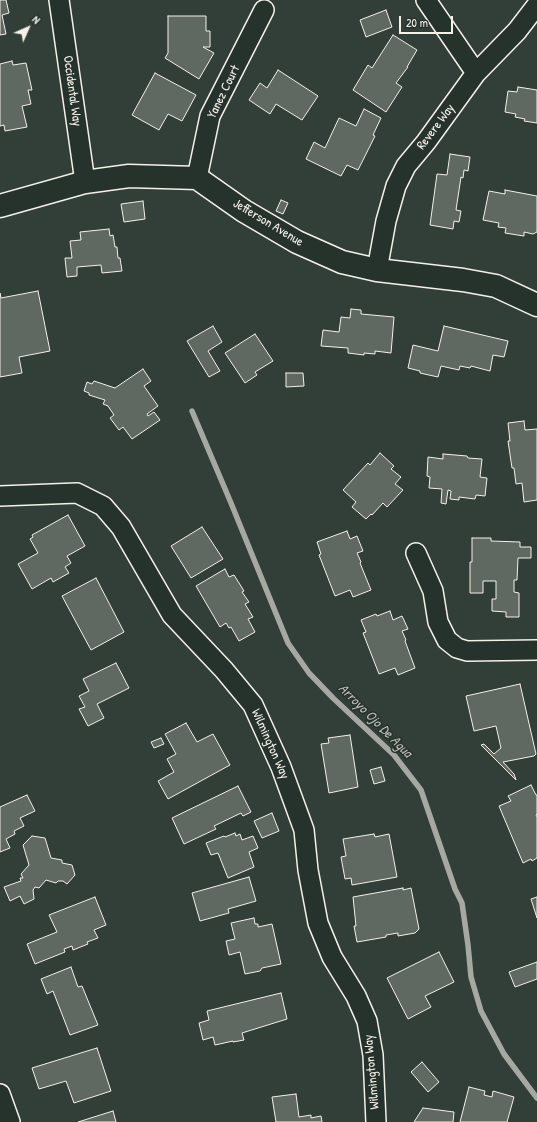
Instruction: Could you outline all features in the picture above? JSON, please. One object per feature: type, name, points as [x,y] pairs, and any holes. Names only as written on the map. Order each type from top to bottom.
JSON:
[{"type":"street","name":"Occidental Way","points":[[59,0],[85,182]]},
{"type":"street","points":[[426,0],[476,73]]},
{"type":"street","name":"Revere Way","points":[[377,270],[386,221],[396,186],[406,166],[426,142],[476,73],[517,31],[537,5]]},
{"type":"street","name":"Yanez Court","points":[[198,178],[210,116],[264,10]]},
{"type":"street","points":[[0,206],[85,182],[129,176],[198,178]]},
{"type":"street","name":"Jefferson Avenue","points":[[198,178],[244,211],[297,242],[342,262],[377,270],[463,280],[496,286],[537,305]]},
{"type":"street","name":"Wilmington Way","points":[[0,496],[77,493],[103,506],[120,527],[172,615],[224,670],[253,705],[281,767],[304,830],[308,870],[318,923],[332,957],[356,996],[367,1021],[373,1055],[376,1122]]},
{"type":"street","points":[[416,553],[432,591],[438,622],[447,640],[457,648],[467,651],[537,650]]},
{"type":"street","points":[[0,1094],[10,1122]]},
{"type":"building","points":[[0,0],[6,0],[9,13],[2,15],[6,34],[0,35]]},
{"type":"building","points":[[386,10],[392,27],[366,37],[360,20]]},
{"type":"building","points":[[168,16],[206,16],[206,31],[210,31],[210,47],[203,47],[214,53],[199,79],[165,58],[168,53]]},
{"type":"building","points":[[393,35],[417,50],[408,67],[396,83],[402,87],[386,112],[353,90],[368,65],[372,68]]},
{"type":"building","points":[[12,61],[13,65],[26,63],[32,90],[28,90],[31,104],[22,106],[27,127],[5,131],[4,125],[0,126],[0,64]]},
{"type":"building","points":[[278,70],[318,96],[302,120],[276,104],[270,114],[249,100],[260,83],[267,88]]},
{"type":"building","points":[[155,73],[196,95],[182,121],[168,114],[159,130],[132,115]]},
{"type":"building","points":[[518,87],[537,90],[537,123],[524,121],[525,119],[515,117],[516,114],[505,112],[508,91],[517,92]]},
{"type":"building","points":[[364,109],[381,118],[373,135],[375,136],[358,170],[347,165],[341,176],[306,159],[314,142],[325,148],[339,118],[356,126]]},
{"type":"building","points":[[450,154],[470,157],[468,171],[464,170],[463,178],[461,177],[456,210],[461,211],[459,222],[454,221],[453,229],[430,225],[437,174],[447,175]]},
{"type":"building","points":[[505,190],[537,196],[537,232],[533,234],[524,232],[524,236],[505,233],[506,228],[498,227],[499,223],[483,220],[489,191],[505,194]]},
{"type":"building","points":[[281,200],[288,203],[283,214],[276,211]]},
{"type":"building","points":[[143,201],[145,219],[124,222],[121,204]]},
{"type":"building","points":[[109,229],[110,236],[113,235],[115,247],[117,247],[118,258],[120,258],[122,271],[102,273],[101,265],[77,267],[77,276],[67,277],[65,258],[72,258],[70,241],[81,240],[80,232]]},
{"type":"building","points":[[38,291],[50,351],[19,357],[22,373],[0,377],[0,293],[1,298]]},
{"type":"building","points":[[351,309],[361,310],[361,314],[394,317],[391,353],[375,351],[375,354],[364,353],[364,355],[348,353],[348,348],[321,346],[323,330],[339,332],[341,317],[350,318]]},
{"type":"building","points":[[213,326],[222,342],[208,351],[220,371],[209,377],[187,341]]},
{"type":"building","points":[[444,326],[508,341],[504,357],[493,355],[490,371],[471,366],[470,368],[460,366],[459,370],[441,366],[438,377],[420,373],[420,371],[408,368],[413,345],[438,351]]},
{"type":"building","points":[[255,334],[273,361],[255,372],[257,375],[245,383],[225,353]]},
{"type":"building","points":[[143,369],[151,381],[144,386],[158,406],[147,414],[148,416],[154,412],[160,420],[132,439],[123,427],[119,430],[110,418],[114,415],[108,406],[103,404],[105,400],[89,395],[89,393],[84,391],[87,382],[92,384],[94,381],[115,388]]},
{"type":"building","points":[[286,373],[303,373],[304,386],[286,387]]},
{"type":"building","points":[[524,421],[525,430],[537,429],[537,500],[524,502],[522,483],[516,484],[514,468],[512,468],[508,441],[510,441],[508,423]]},
{"type":"building","points":[[380,453],[394,466],[391,469],[401,477],[395,484],[403,490],[387,507],[383,503],[366,519],[352,507],[356,502],[343,490],[368,463],[370,465]]},
{"type":"building","points":[[443,454],[482,459],[480,477],[487,478],[485,496],[476,495],[475,499],[459,497],[459,500],[450,499],[451,491],[448,490],[446,504],[441,503],[442,489],[429,488],[430,477],[427,476],[428,457],[443,459]]},
{"type":"building","points":[[68,515],[85,546],[67,556],[71,563],[65,567],[69,573],[53,582],[51,578],[32,589],[18,564],[38,553],[30,539],[33,537],[32,535]]},
{"type":"building","points":[[202,527],[223,559],[191,578],[171,546]]},
{"type":"building","points":[[347,531],[350,539],[357,536],[363,551],[357,553],[371,590],[353,597],[350,590],[335,596],[319,555],[321,554],[317,542]]},
{"type":"building","points":[[472,538],[491,538],[491,541],[520,542],[520,547],[531,547],[531,558],[518,558],[517,580],[514,580],[514,592],[519,593],[519,617],[506,617],[506,612],[492,611],[492,599],[496,599],[496,581],[483,581],[483,593],[470,593]]},
{"type":"building","points":[[225,569],[229,577],[234,575],[244,591],[242,592],[249,602],[245,604],[253,617],[248,619],[255,632],[239,641],[231,627],[229,628],[226,623],[220,627],[196,586]]},
{"type":"building","points":[[96,578],[124,632],[91,650],[62,596]]},
{"type":"building","points":[[390,611],[393,620],[402,616],[408,629],[402,631],[415,668],[398,675],[395,668],[379,674],[363,633],[366,632],[361,620],[376,614],[377,616]]},
{"type":"building","points":[[116,663],[129,688],[97,704],[104,718],[88,726],[79,709],[85,707],[79,696],[89,691],[83,679]]},
{"type":"building","points":[[520,684],[536,754],[534,756],[503,762],[514,774],[516,780],[481,745],[484,744],[494,754],[501,748],[496,726],[474,731],[466,696]]},
{"type":"building","points":[[186,723],[197,742],[213,734],[230,765],[168,799],[158,781],[174,772],[167,759],[176,754],[165,734]]},
{"type":"building","points":[[350,735],[358,787],[329,793],[321,744],[329,743],[328,738]]},
{"type":"building","points":[[161,738],[164,744],[154,748],[151,742]]},
{"type":"building","points":[[381,767],[385,781],[374,784],[370,770]]},
{"type":"building","points":[[531,785],[537,795],[537,858],[523,863],[499,806],[511,801],[508,796]]},
{"type":"building","points":[[238,786],[251,812],[243,816],[241,813],[214,826],[216,829],[184,844],[172,818]]},
{"type":"building","points":[[27,795],[35,811],[20,818],[24,826],[14,831],[15,834],[6,839],[10,848],[0,852],[0,807]]},
{"type":"building","points":[[272,813],[279,831],[262,838],[254,821]]},
{"type":"building","points":[[235,833],[236,836],[240,834],[242,840],[253,836],[258,848],[249,852],[254,867],[228,878],[218,853],[211,855],[206,843]]},
{"type":"building","points":[[374,834],[375,837],[389,834],[397,877],[352,885],[351,878],[345,879],[341,857],[346,856],[343,839]]},
{"type":"building","points":[[32,836],[45,838],[51,858],[62,860],[62,863],[72,865],[75,875],[67,884],[63,881],[58,881],[56,883],[46,880],[39,888],[35,887],[33,890],[34,899],[24,904],[20,896],[10,901],[4,887],[21,881],[20,878],[23,878],[21,874],[29,865],[23,845]]},
{"type":"building","points":[[249,877],[256,901],[228,909],[229,913],[200,921],[192,893]]},
{"type":"building","points":[[403,888],[403,890],[411,888],[419,929],[415,933],[398,936],[398,933],[386,935],[386,937],[357,942],[354,926],[356,926],[353,897]]},
{"type":"building","points":[[95,897],[106,925],[94,930],[98,938],[73,950],[72,946],[64,949],[65,952],[35,964],[27,944],[57,932],[49,915]]},
{"type":"building","points":[[537,897],[537,918],[531,899]]},
{"type":"building","points":[[254,918],[255,924],[258,924],[258,927],[272,924],[281,964],[262,968],[260,971],[245,974],[240,952],[229,955],[226,941],[235,939],[231,923]]},
{"type":"building","points":[[439,952],[454,982],[425,996],[431,1007],[408,1019],[387,978]]},
{"type":"building","points":[[537,962],[537,979],[515,987],[509,972]]},
{"type":"building","points":[[71,967],[78,987],[82,986],[98,1025],[70,1035],[53,991],[47,994],[41,979]]},
{"type":"building","points":[[281,993],[287,1019],[242,1033],[244,1040],[215,1045],[213,1037],[203,1040],[199,1023],[209,1020],[207,1011]]},
{"type":"building","points":[[97,1048],[111,1091],[74,1103],[66,1081],[39,1089],[32,1068]]},
{"type":"building","points":[[422,1062],[439,1082],[428,1092],[411,1072]]},
{"type":"building","points":[[469,1087],[485,1091],[484,1095],[492,1097],[493,1091],[514,1097],[507,1122],[460,1122]]},
{"type":"building","points":[[296,1094],[299,1117],[311,1115],[311,1118],[321,1116],[322,1122],[276,1122],[272,1097]]},
{"type":"building","points":[[423,1108],[454,1112],[453,1122],[414,1122]]},
{"type":"building","points":[[113,1111],[116,1122],[78,1122]]},
{"type":"waterway","name":"Arroyo Ojo De Agua","points":[[192,411],[288,643],[309,673],[333,698],[394,755],[421,790],[455,889],[462,903],[471,977],[481,1011],[504,1054],[537,1098]]}]
